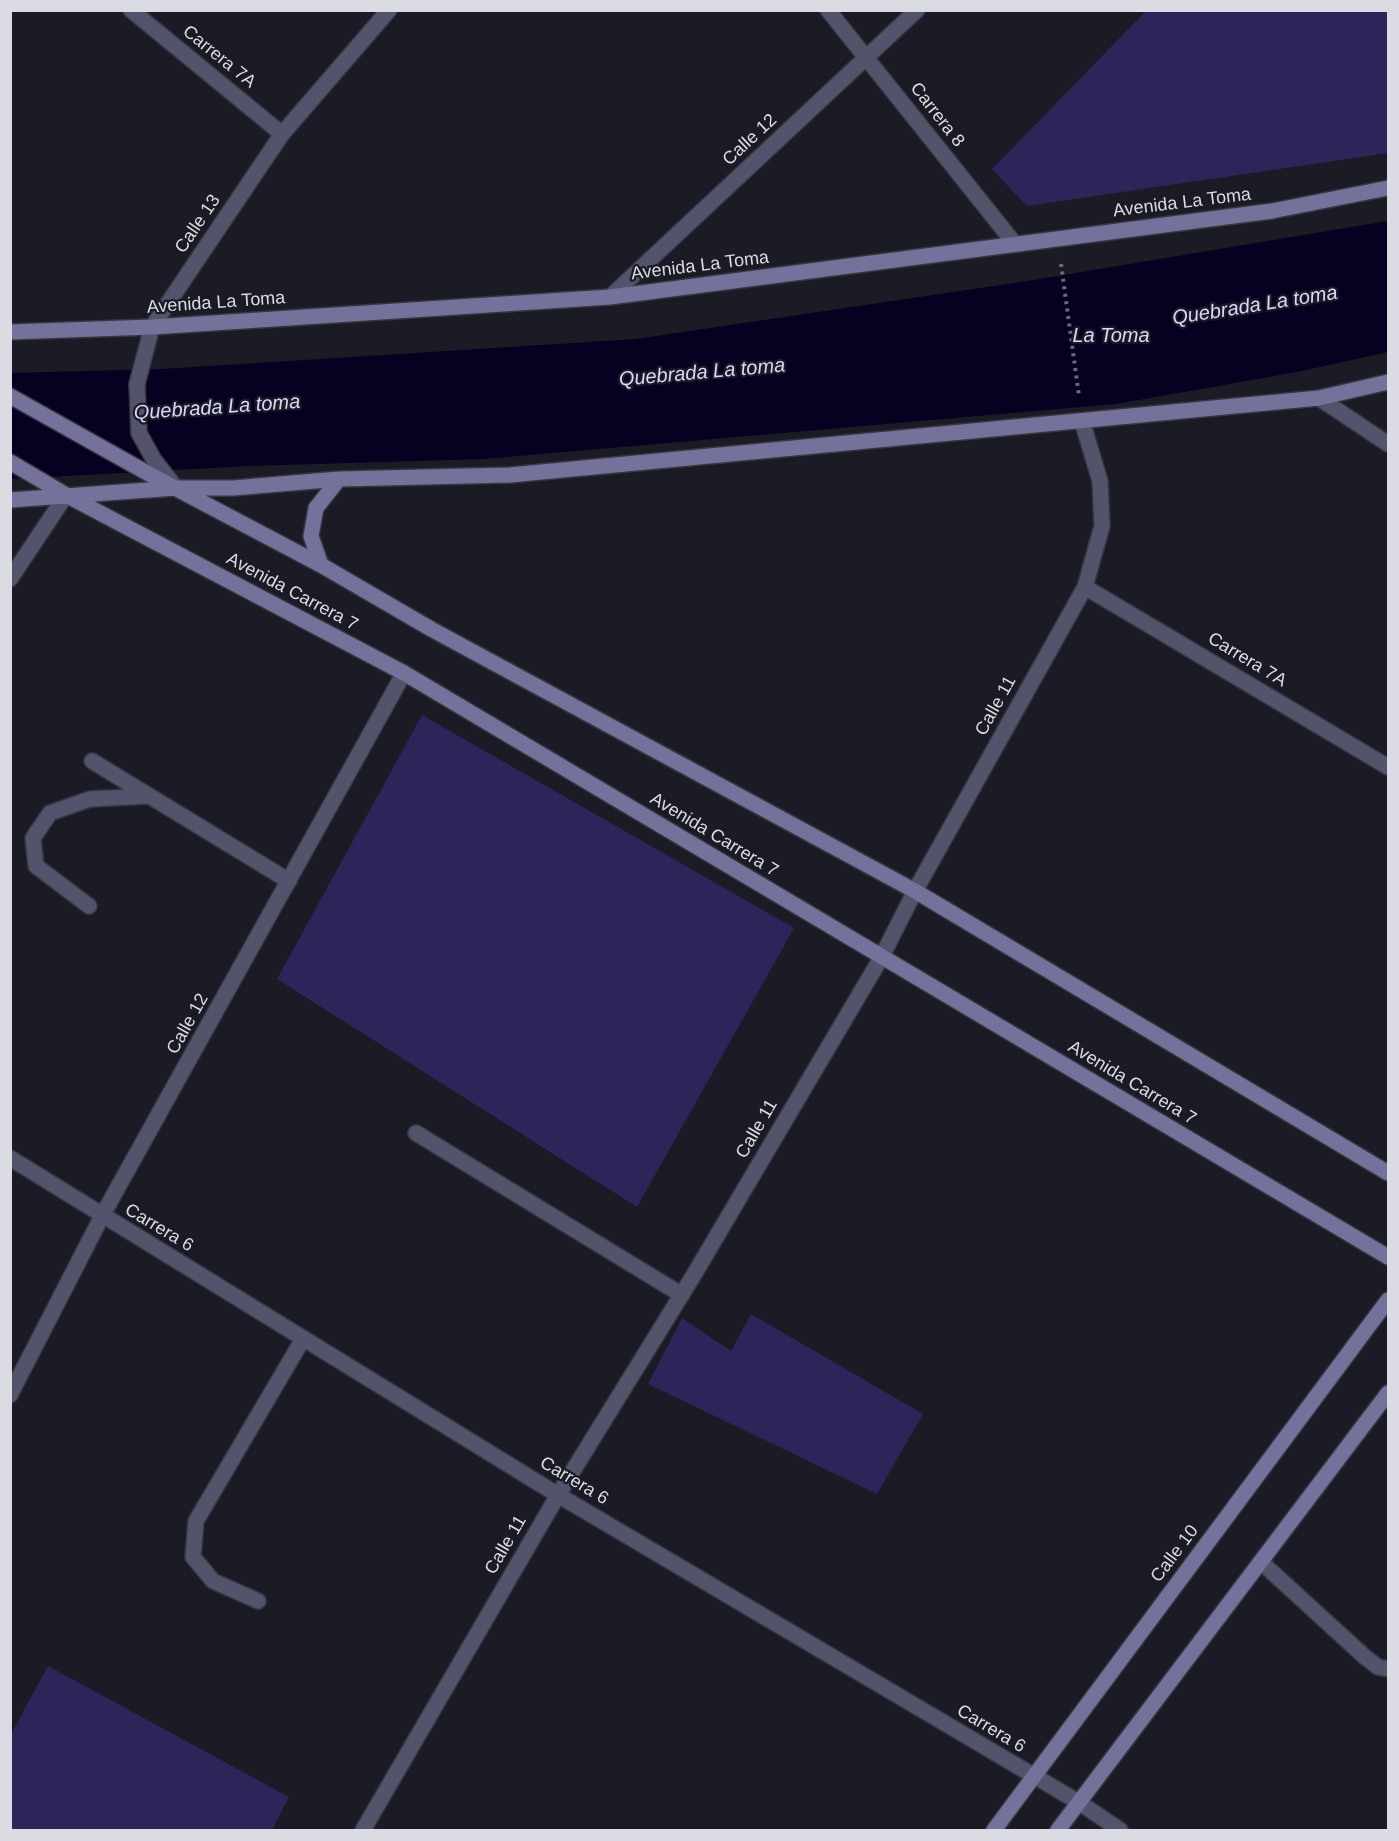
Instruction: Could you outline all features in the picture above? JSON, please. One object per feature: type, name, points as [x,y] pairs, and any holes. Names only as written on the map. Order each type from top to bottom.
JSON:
[{"type":"main road","name":"Avenida La Toma","points":[[10,332],[150,332],[610,297],[1272,211],[1389,188]]},
{"type":"main road","points":[[10,500],[168,481],[233,488],[339,479],[510,475],[1319,398],[1389,382]]},
{"type":"main road","name":"Avenida Carrera 7","points":[[10,396],[321,564],[431,628],[915,891],[1389,1173]]},
{"type":"main road","name":"Avenida Carrera 7","points":[[10,462],[66,495],[404,674],[1389,1257]]},
{"type":"main road","points":[[321,564],[311,536],[316,508],[339,479]]},
{"type":"main road","name":"Calle 10","points":[[994,1830],[1389,1300]]},
{"type":"main road","points":[[1058,1830],[1389,1394]]},
{"type":"street","name":"Carrera 7A","points":[[130,10],[282,134]]},
{"type":"street","name":"Calle 13","points":[[168,481],[139,433],[137,384],[150,332],[282,134],[389,10]]},
{"type":"street","name":"Carrera 8","points":[[828,10],[1015,244]]},
{"type":"street","name":"Calle 12","points":[[610,297],[917,10]]},
{"type":"street","points":[[1319,398],[1389,444]]},
{"type":"street","name":"Calle 11","points":[[363,1830],[558,1495],[682,1295],[881,958],[915,891],[1085,586],[1102,526],[1100,481],[1082,421]]},
{"type":"street","points":[[10,579],[66,495]]},
{"type":"street","name":"Carrera 7A","points":[[1085,586],[1389,767]]},
{"type":"street","name":"Calle 12","points":[[10,1395],[102,1216],[404,674]]},
{"type":"street","points":[[93,761],[289,881]]},
{"type":"street","points":[[89,906],[36,866],[33,838],[50,813],[90,799],[150,796]]},
{"type":"street","points":[[416,1133],[682,1295]]},
{"type":"street","name":"Carrera 6","points":[[10,1158],[558,1495],[1080,1803],[1120,1830]]},
{"type":"street","points":[[258,1601],[213,1581],[194,1557],[196,1521],[303,1340]]},
{"type":"street","points":[[1261,1562],[1365,1657],[1378,1667],[1389,1669]]},
{"type":"path","points":[[1058,238],[1082,421]]},
{"type":"water","name":"La Toma","points":[[1388,221],[1388,352],[1297,372],[1116,404],[484,459],[250,466],[11,479],[10,373],[162,369],[636,339],[1034,280]]},
{"type":"building","points":[[1147,10],[1388,10],[1388,153],[1027,206],[992,169]]},
{"type":"building","points":[[422,715],[794,928],[637,1207],[277,979]]},
{"type":"building","points":[[751,1314],[923,1414],[877,1494],[648,1384],[682,1318],[731,1351]]},
{"type":"building","points":[[48,1666],[289,1797],[272,1830],[10,1830],[10,1736]]},
{"type":"water label","name":"Quebrada La toma","points":[[1255,306]]},
{"type":"water label","name":"Quebrada La toma","points":[[702,373]]},
{"type":"water label","name":"Quebrada La toma","points":[[217,408]]}]
